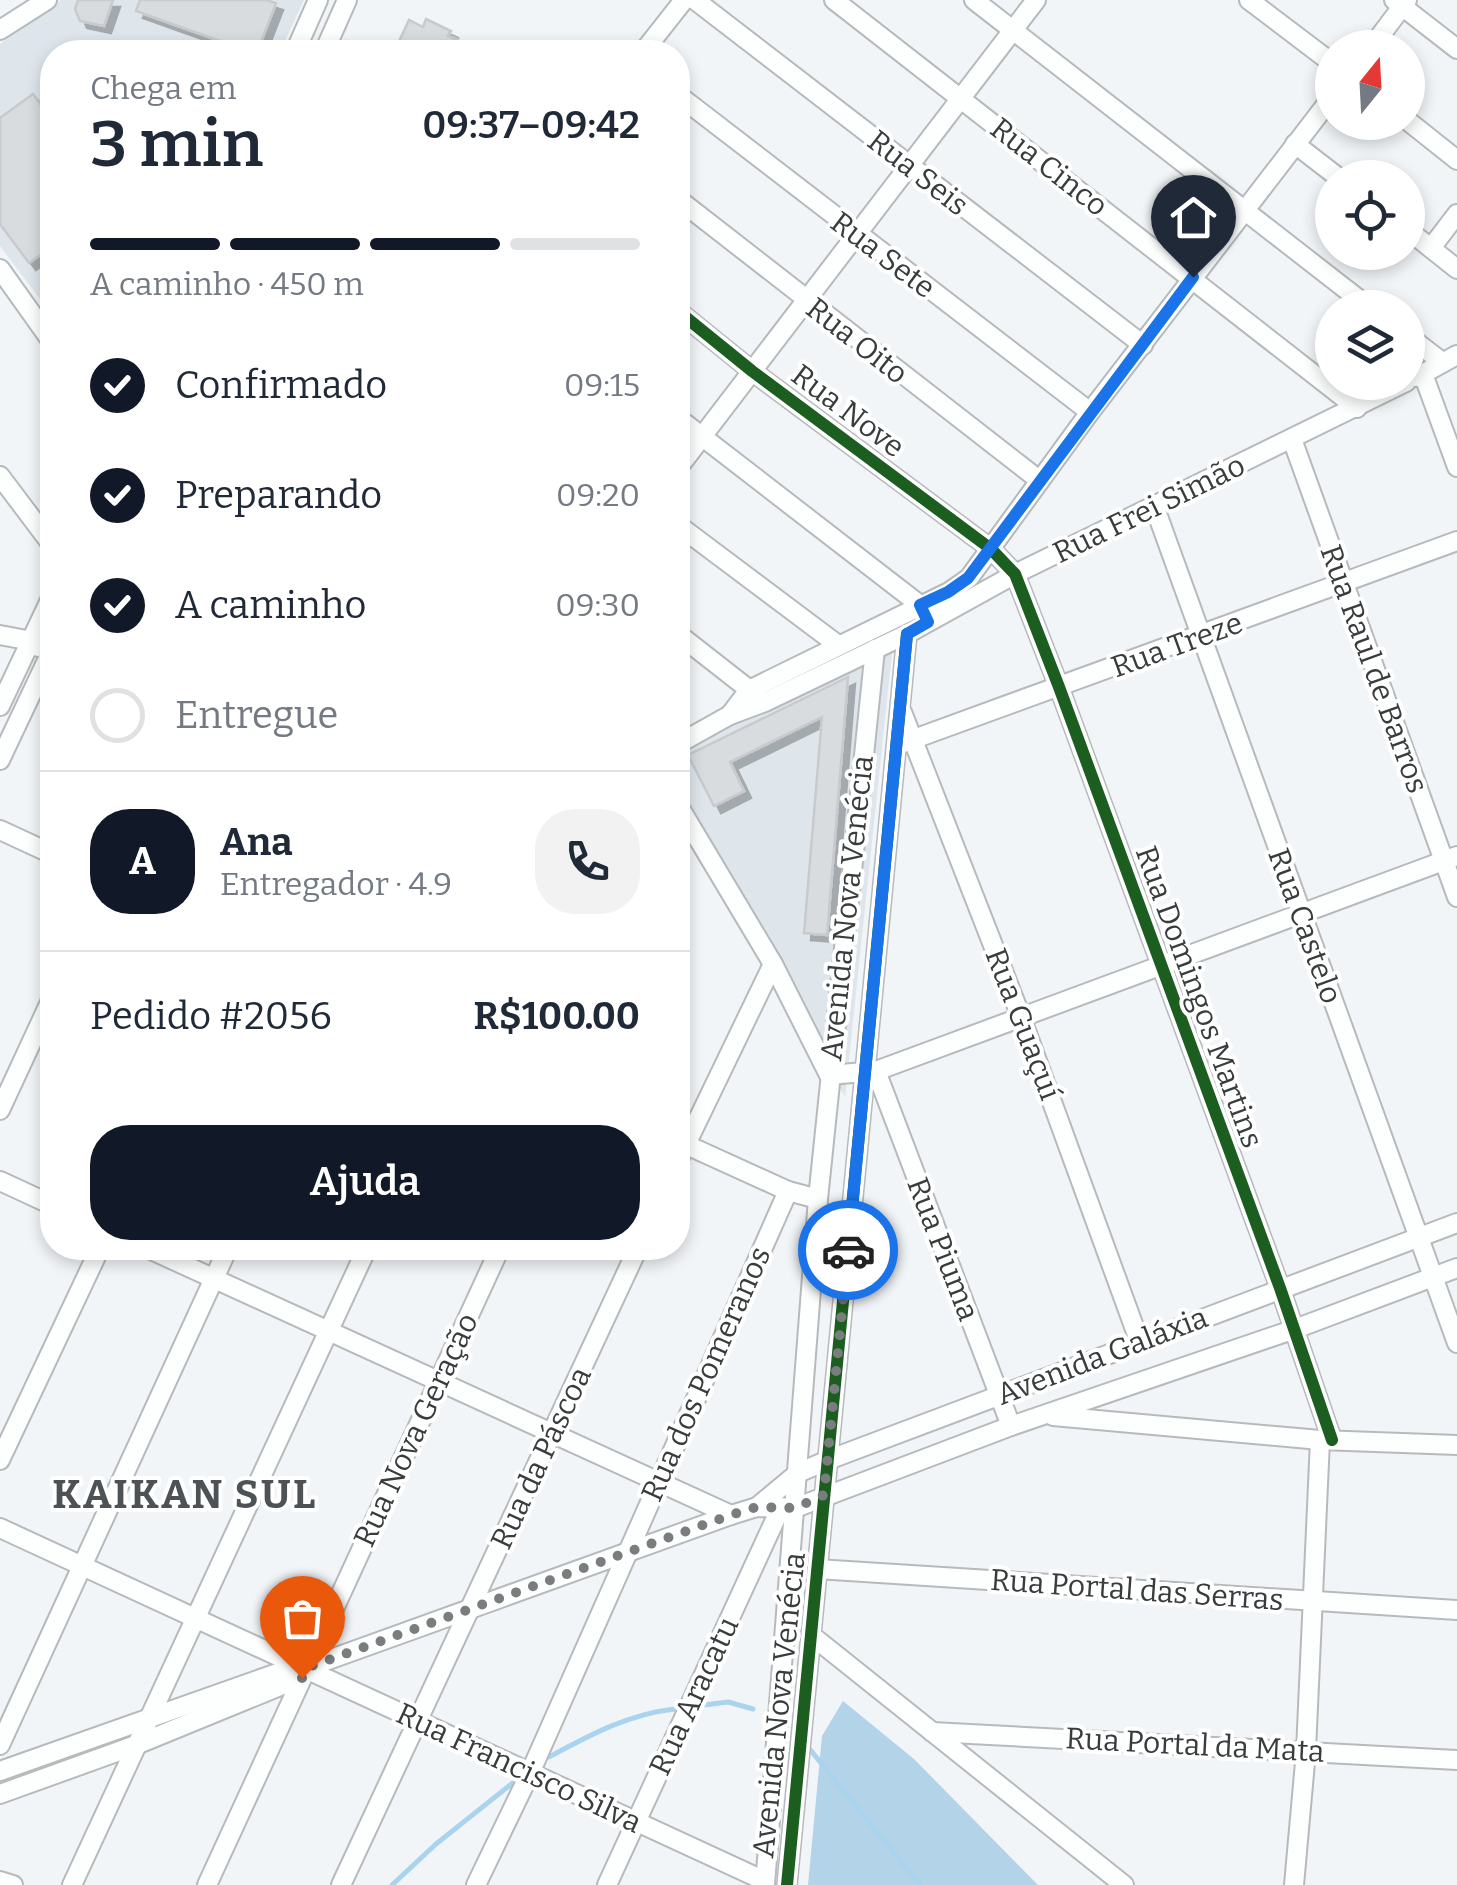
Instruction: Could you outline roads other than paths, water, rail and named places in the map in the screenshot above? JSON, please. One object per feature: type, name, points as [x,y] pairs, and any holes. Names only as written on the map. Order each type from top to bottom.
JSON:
[{"type":"street","points":[[0,30],[47,0]]},
{"type":"street","points":[[300,40],[318,0]]},
{"type":"street","points":[[329,40],[347,0]]},
{"type":"street","points":[[652,40],[684,0]]},
{"type":"street","name":"Rua Seis","points":[[695,0],[1142,344]]},
{"type":"street","name":"Rua Cinco","points":[[834,0],[1357,408]]},
{"type":"street","points":[[974,0],[1346,290]]},
{"type":"street","points":[[690,452],[1036,0]]},
{"type":"street","points":[[1249,0],[1315,50]]},
{"type":"street","points":[[1383,30],[1401,2],[1457,49]]},
{"type":"street","name":"Rua Sete","points":[[690,105],[1090,412]]},
{"type":"street","points":[[690,428],[924,614],[968,578],[992,549],[1090,412],[1315,119]]},
{"type":"street","points":[[1425,135],[1457,160]]},
{"type":"street","points":[[1295,144],[1316,160]]},
{"type":"street","name":"Rua Oito","points":[[690,209],[1039,480]]},
{"type":"street","points":[[1431,248],[1457,214]]},
{"type":"street","points":[[1425,243],[1457,268]]},
{"type":"street","points":[[0,270],[40,325]]},
{"type":"street","name":"Rua Nove","points":[[690,321],[992,549],[1014,574]]},
{"type":"street","points":[[1425,345],[1450,359]]},
{"type":"street","name":"Rua Frei Simão","points":[[1425,372],[1450,359]]},
{"type":"street","name":"Rua Frei Simão","points":[[730,715],[750,690],[838,645],[924,614],[1014,574],[1372,400]]},
{"type":"street","points":[[1423,400],[1457,467]]},
{"type":"street","name":"Rua Raul de Barros","points":[[1292,439],[1342,584],[1450,858],[1457,897]]},
{"type":"street","points":[[0,476],[40,529]]},
{"type":"street","name":"Rua Castelo","points":[[1155,508],[1457,1343]]},
{"type":"street","points":[[690,535],[838,645]]},
{"type":"street","name":"Rua Treze","points":[[905,742],[1457,541]]},
{"type":"street","name":"Rua Domingos Martins","points":[[1014,574],[1060,687],[1280,1288],[1326,1440]]},
{"type":"street","name":"Rua Frei Simão","points":[[690,737],[907,634],[924,614]]},
{"type":"street","points":[[0,634],[40,650]]},
{"type":"street","name":"Avenida Nova Venécia","points":[[787,1885],[849,1236],[870,1073],[892,788],[905,742],[900,707],[907,634]]},
{"type":"street","points":[[690,643],[765,702]]},
{"type":"street","name":"Avenida Nova Venécia","points":[[765,1883],[788,1508],[798,1473],[829,1075],[875,649]]},
{"type":"street","points":[[0,706],[40,658]]},
{"type":"street","points":[[0,760],[40,664]]},
{"type":"street","name":"Rua Guaçuí","points":[[905,742],[1021,1017],[1140,1344]]},
{"type":"street","points":[[860,785],[892,788]]},
{"type":"street","points":[[690,825],[772,964],[829,1075],[870,1073],[1450,858]]},
{"type":"street","points":[[0,830],[40,848]]},
{"type":"street","points":[[690,1129],[772,964]]},
{"type":"street","points":[[0,1110],[40,1024]]},
{"type":"street","name":"Rua Piuma","points":[[870,1073],[1011,1426]]},
{"type":"street","points":[[690,1153],[818,1199]]},
{"type":"street","points":[[0,1181],[40,1199]]},
{"type":"street","name":"Rua dos Pomeranos","points":[[476,1885],[530,1774],[788,1191]]},
{"type":"street","name":"Avenida Galáxia","points":[[757,1507],[798,1473],[828,1460],[1457,1223]]},
{"type":"street","points":[[816,1236],[849,1236]]},
{"type":"street","points":[[0,1460],[94,1260]]},
{"type":"street","points":[[174,1260],[731,1515]]},
{"type":"street","points":[[0,1744],[222,1260]]},
{"type":"street","points":[[72,1885],[361,1260]]},
{"type":"street","name":"Rua Nova Geração","points":[[206,1885],[494,1260]]},
{"type":"street","name":"Rua da Páscoa","points":[[341,1885],[632,1260]]},
{"type":"street","name":"Avenida Galáxia","points":[[788,1508],[1457,1268]]},
{"type":"street","points":[[1042,1415],[1326,1440],[1457,1445]]},
{"type":"street","points":[[1294,1885],[1326,1440]]},
{"type":"street","points":[[0,1794],[136,1746],[303,1670],[472,1606],[731,1515],[757,1507],[788,1508]]},
{"type":"street","name":"Rua Aracatu","points":[[607,1885],[788,1508]]},
{"type":"street","name":"Rua Francisco Silva","points":[[0,1528],[636,1823],[740,1879],[765,1883]]},
{"type":"street","name":"Rua Portal das Serras","points":[[817,1569],[1457,1610]]},
{"type":"street","points":[[811,1635],[1124,1885]]},
{"type":"street","points":[[0,1771],[150,1716],[303,1670]]},
{"type":"street","name":"Rua Portal da Mata","points":[[932,1732],[1457,1760]]},
{"type":"street","points":[[0,1881],[13,1885]]},
{"type":"waterway","points":[[704,1705],[728,1702],[753,1709]]},
{"type":"waterway","points":[[549,1757],[625,1721],[675,1709]]},
{"type":"waterway","points":[[808,1747],[920,1885]]},
{"type":"waterway","points":[[392,1885],[514,1782]]},
{"type":"district","name":"KAIKAN SUL","points":[[185,1495]]}]
